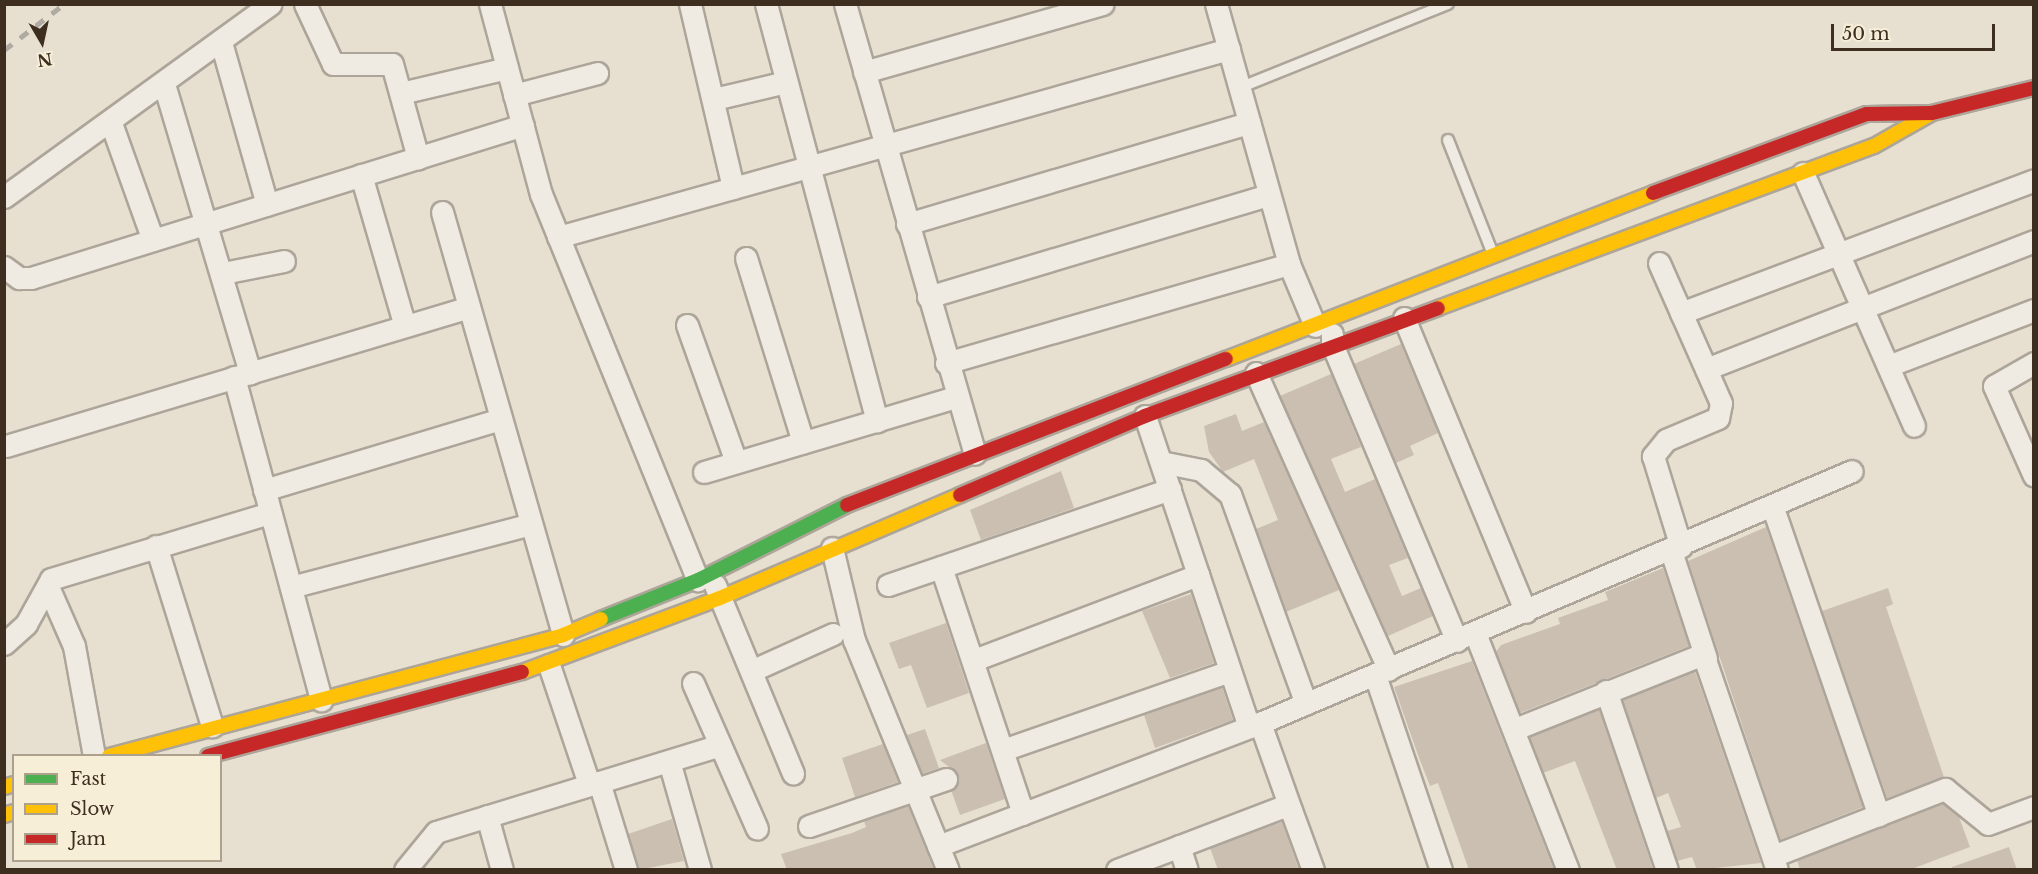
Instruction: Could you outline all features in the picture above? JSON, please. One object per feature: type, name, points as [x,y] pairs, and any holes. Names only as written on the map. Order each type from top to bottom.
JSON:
[{"type":"street","points":[[4,197],[111,123],[271,4]]},
{"type":"street","points":[[305,4],[333,64],[389,61],[401,93],[418,158]]},
{"type":"street","points":[[490,4],[523,125],[558,237],[704,577],[720,598],[793,773]]},
{"type":"street","points":[[690,4],[733,188]]},
{"type":"street","points":[[766,4],[877,420]]},
{"type":"street","points":[[845,4],[946,363],[975,454]]},
{"type":"street","points":[[864,72],[1101,4]]},
{"type":"street","points":[[1216,4],[1289,264],[1323,322],[1466,637],[1515,729],[1568,870]]},
{"type":"street","points":[[221,42],[267,205]]},
{"type":"street","points":[[558,237],[1228,49]]},
{"type":"street","points":[[401,93],[507,68]]},
{"type":"street","points":[[514,94],[597,73]]},
{"type":"street","points":[[714,99],[786,82]]},
{"type":"street","points":[[164,84],[223,273],[264,490],[321,700]]},
{"type":"street","points":[[116,754],[212,726],[321,700],[562,635],[704,577],[835,510],[975,454],[1867,114],[1932,113],[2034,88]]},
{"type":"street","points":[[215,754],[549,665],[720,598],[832,548],[1145,416],[1332,344],[1803,173],[1906,132],[1932,113]]},
{"type":"street","points":[[111,123],[153,240]]},
{"type":"street","points":[[907,224],[1249,123]]},
{"type":"street","points":[[4,267],[19,278],[31,278],[523,125]]},
{"type":"street","points":[[1803,173],[1914,426]]},
{"type":"street","points":[[361,175],[405,326]]},
{"type":"street","points":[[1681,313],[2034,180]]},
{"type":"street","points":[[928,297],[1269,195]]},
{"type":"street","points":[[442,212],[562,635]]},
{"type":"street","points":[[1706,369],[2034,242]]},
{"type":"street","points":[[746,258],[803,442]]},
{"type":"street","points":[[223,273],[284,261]]},
{"type":"street","points":[[1659,263],[1721,402],[1718,418],[1666,440],[1653,456],[1706,658],[1775,863],[1879,815],[1945,789],[1988,824],[2034,807]]},
{"type":"street","points":[[946,363],[1289,264]]},
{"type":"street","points":[[6,446],[469,307]]},
{"type":"street","points":[[1888,366],[2034,310]]},
{"type":"street","points":[[1404,318],[1526,612]]},
{"type":"street","points":[[687,325],[736,462]]},
{"type":"street","points":[[2034,363],[1994,386],[2034,476]]},
{"type":"street","points":[[1256,373],[1382,673],[1441,870]]},
{"type":"street","points":[[704,472],[956,397]]},
{"type":"street","points":[[1145,416],[1230,671],[1291,810],[1313,870]]},
{"type":"street","points":[[264,490],[501,419]]},
{"type":"street","points":[[1161,462],[1201,470],[1230,494],[1306,704]]},
{"type":"street","points":[[938,846],[1255,725],[1382,673],[1773,508],[1852,471]]},
{"type":"street","points":[[888,585],[1170,489]]},
{"type":"street","points":[[1773,508],[1879,815]]},
{"type":"street","points":[[4,644],[18,634],[49,589],[51,579],[64,573],[270,513]]},
{"type":"street","points":[[291,587],[531,524]]},
{"type":"street","points":[[156,546],[212,726]]},
{"type":"street","points":[[832,548],[854,640],[948,870]]},
{"type":"street","points":[[941,567],[974,660],[1023,814]]},
{"type":"street","points":[[974,660],[1198,575]]},
{"type":"street","points":[[49,589],[74,646],[94,754]]},
{"type":"street","points":[[751,670],[833,634]]},
{"type":"street","points":[[1515,729],[1690,656],[1706,658]]},
{"type":"street","points":[[549,665],[626,870]]},
{"type":"street","points":[[1003,750],[1230,671]]},
{"type":"street","points":[[693,682],[757,830]]},
{"type":"street","points":[[1606,691],[1667,870]]},
{"type":"street","points":[[405,870],[436,832],[720,745]]},
{"type":"street","points":[[669,760],[700,870]]},
{"type":"street","points":[[809,826],[946,779]]},
{"type":"street","points":[[1117,870],[1282,807],[1291,810]]},
{"type":"street","points":[[487,816],[502,870]]},
{"type":"street","points":[[1179,846],[1187,870]]},
{"type":"lane","points":[[1239,88],[1448,4]]},
{"type":"lane","points":[[1448,140],[1494,255]]},
{"type":"building","points":[[1401,344],[1438,433],[1410,446],[1414,455],[1396,463],[1354,364]]},
{"type":"building","points":[[1331,374],[1361,447],[1331,459],[1345,492],[1375,479],[1408,558],[1389,565],[1402,596],[1421,588],[1433,616],[1388,636],[1280,396]]},
{"type":"building","points":[[1236,414],[1242,431],[1264,422],[1339,590],[1286,612],[1256,529],[1278,520],[1254,459],[1223,472],[1209,452],[1204,426]]},
{"type":"building","points":[[1061,471],[1074,508],[981,540],[970,510]]},
{"type":"building","points":[[1766,527],[1863,807],[1780,840],[1688,561]]},
{"type":"building","points":[[1663,568],[1689,646],[1520,713],[1496,652],[1501,645],[1560,624],[1558,618],[1608,600],[1605,592]]},
{"type":"building","points":[[1888,588],[1893,604],[1886,607],[1944,777],[1887,798],[1822,611]]},
{"type":"building","points":[[1191,594],[1214,663],[1170,678],[1142,611]]},
{"type":"building","points":[[946,623],[969,693],[927,708],[911,665],[899,669],[889,643]]},
{"type":"building","points":[[1472,661],[1554,870],[1469,870],[1438,783],[1430,786],[1394,687]]},
{"type":"building","points":[[1695,671],[1761,863],[1697,870],[1692,857],[1677,861],[1667,831],[1681,827],[1668,793],[1656,798],[1622,700]]},
{"type":"building","points":[[1222,687],[1233,720],[1155,748],[1144,715]]},
{"type":"building","points":[[1599,709],[1653,869],[1617,870],[1575,761],[1543,773],[1529,737]]},
{"type":"building","points":[[925,729],[939,768],[922,774],[907,735]]},
{"type":"building","points":[[986,743],[1005,799],[960,815],[951,790],[958,774],[940,760]]},
{"type":"building","points":[[883,744],[898,782],[855,797],[842,758]]},
{"type":"building","points":[[1943,804],[1959,817],[1970,847],[1909,870],[1800,870],[1797,860]]},
{"type":"building","points":[[908,806],[934,870],[787,870],[781,854],[852,833],[866,827],[864,821]]},
{"type":"building","points":[[672,819],[684,861],[638,870],[628,834]]},
{"type":"building","points":[[1282,822],[1299,870],[1218,870],[1210,848]]},
{"type":"building","points":[[2009,847],[2017,870],[1952,870],[1952,867]]},
{"type":"railway","points":[[4,50],[64,4]]},
{"type":"traffic: fast","points":[[601,619],[698,580],[847,505]]},
{"type":"traffic: slow","points":[[1438,308],[1874,146],[1932,113]]},
{"type":"traffic: slow","points":[[1226,359],[1653,193]]},
{"type":"traffic: slow","points":[[522,672],[720,598],[960,495]]},
{"type":"traffic: slow","points":[[117,754],[563,635],[601,619]]},
{"type":"traffic: slow","points":[[4,787],[12,785]]},
{"type":"traffic: slow","points":[[4,815],[12,813]]},
{"type":"traffic: jam","points":[[1653,193],[1867,114],[1932,113],[2034,88]]},
{"type":"traffic: jam","points":[[960,495],[1145,416],[1438,308]]},
{"type":"traffic: jam","points":[[847,505],[1226,359]]},
{"type":"traffic: jam","points":[[215,754],[522,672]]}]
